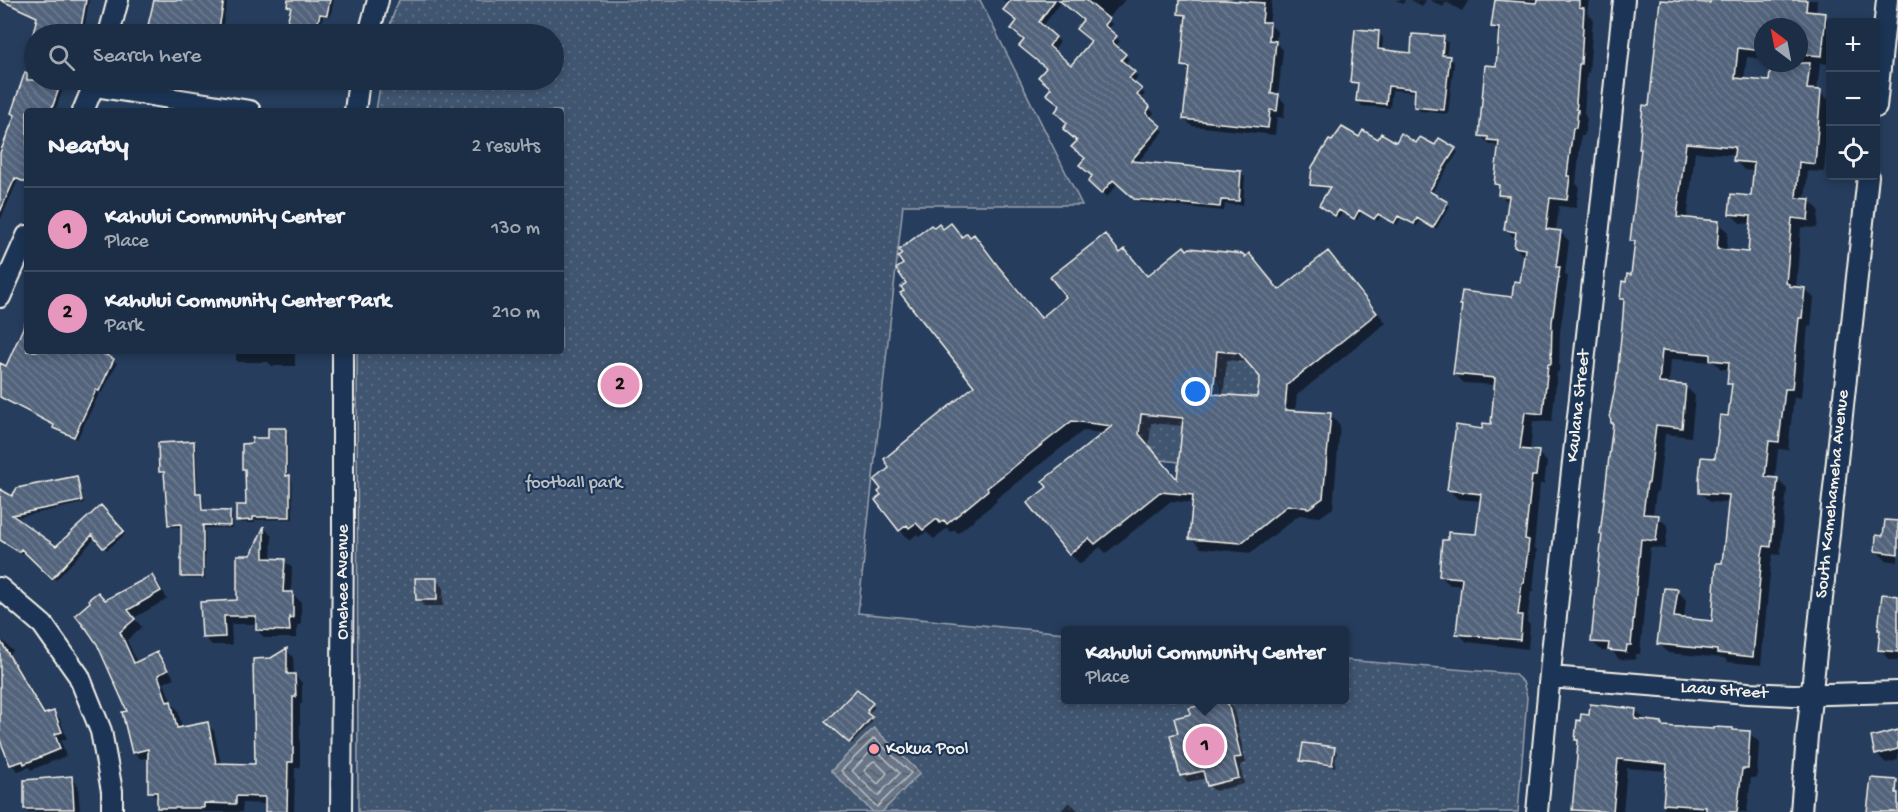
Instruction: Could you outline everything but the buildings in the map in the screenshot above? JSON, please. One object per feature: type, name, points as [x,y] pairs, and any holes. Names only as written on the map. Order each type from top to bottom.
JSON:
[{"type":"street","points":[[112,24],[118,0]]},
{"type":"street","points":[[372,24],[378,0]]},
{"type":"street","name":"Kaulana Street","points":[[1537,812],[1624,0]]},
{"type":"street","points":[[1879,72],[1887,0]]},
{"type":"street","points":[[84,108],[92,90]]},
{"type":"street","points":[[134,90],[233,108]]},
{"type":"street","points":[[355,108],[358,90]]},
{"type":"street","name":"South Kamehameha Avenue","points":[[1801,812],[1868,180]]},
{"type":"street","points":[[0,297],[24,243]]},
{"type":"street","name":"Onehee Avenue","points":[[341,812],[343,354]]},
{"type":"street","points":[[0,588],[43,625],[79,676],[100,731],[112,791],[112,812]]},
{"type":"street","name":"Laau Street","points":[[1550,677],[1748,693],[1812,695],[1898,692]]},
{"type":"green space","name":"football park","points":[[399,0],[980,0],[1082,205],[903,205],[858,613],[1061,633],[1061,704],[1349,704],[1349,660],[1514,674],[1523,682],[1527,697],[1518,812],[358,812],[357,354],[564,354],[564,108],[376,108],[379,90],[564,90],[564,24],[391,24]]},
{"type":"green space","points":[[1203,350],[1239,353],[1260,377],[1257,397],[1213,394],[1215,377],[1201,375]]},
{"type":"green space","points":[[1143,399],[1183,418],[1179,462],[1161,460],[1139,434]]},
{"type":"water","name":"Kokua Pool","points":[[874,728],[920,773],[882,812],[873,812],[831,771]]},
{"type":"place","name":"Kahului Community Center Park","points":[[620,385]]},
{"type":"place","name":"Kahului Community Center","points":[[1205,746]]},
{"type":"place","name":"Kokua Pool","points":[[874,749]]}]
